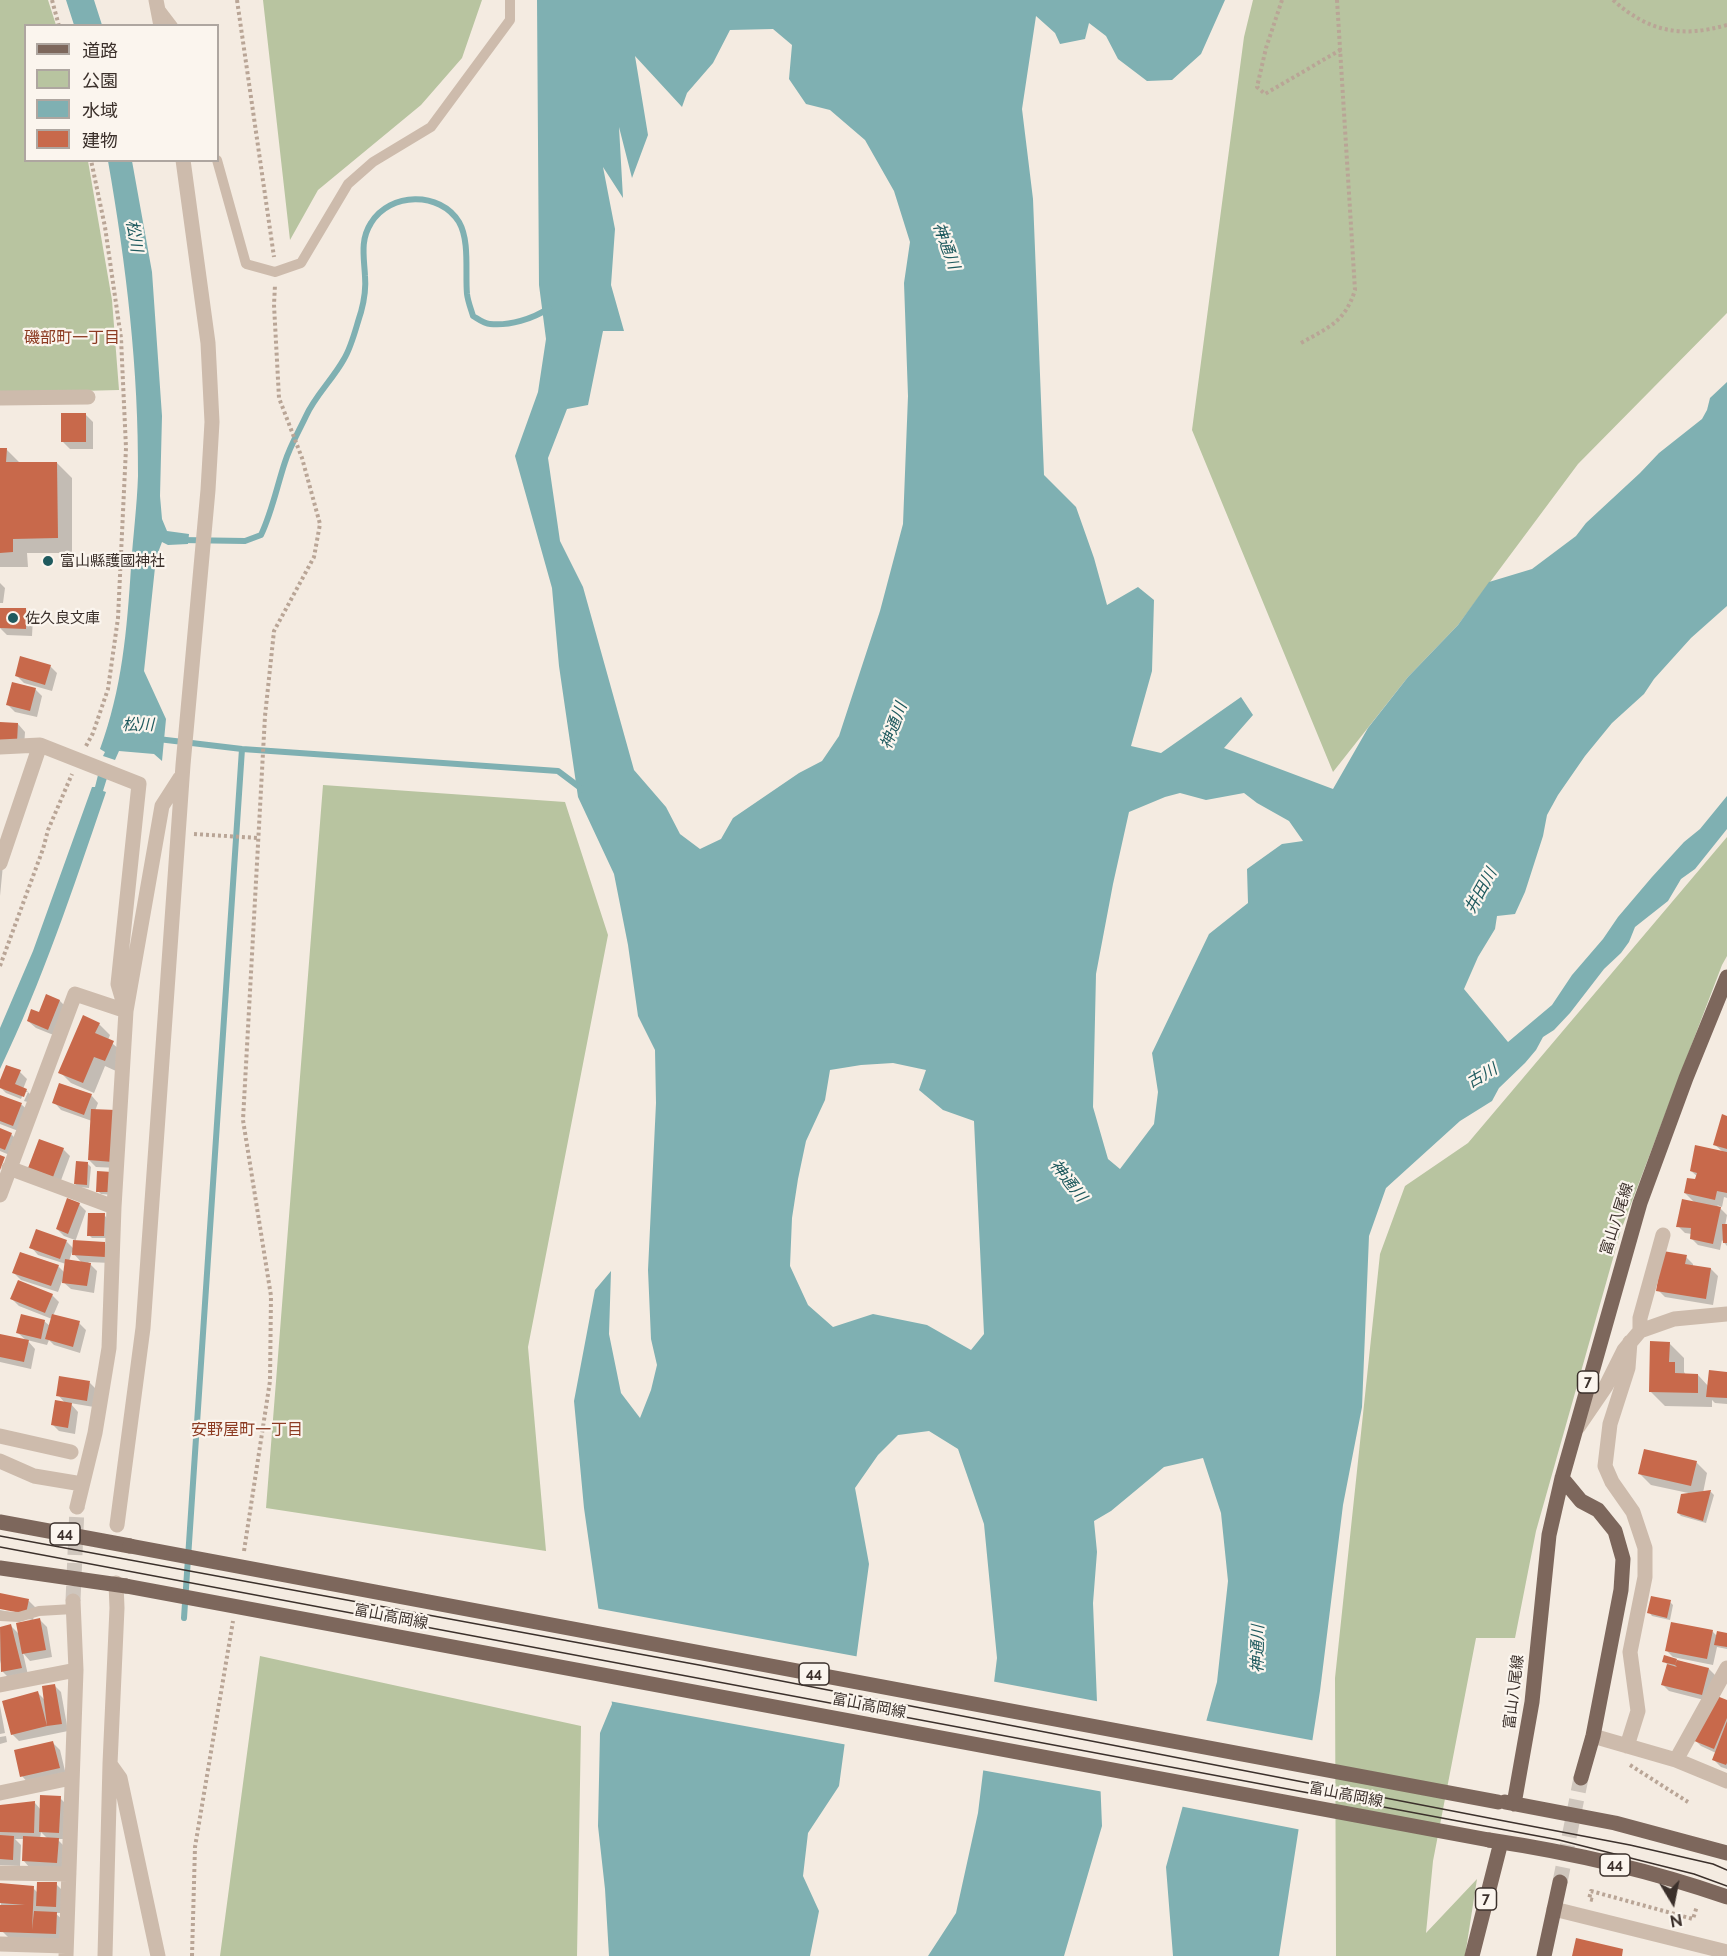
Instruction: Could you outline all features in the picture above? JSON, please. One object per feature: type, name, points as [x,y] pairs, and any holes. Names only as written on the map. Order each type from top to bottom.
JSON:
[{"type":"main road","name":"富山八尾線","points":[[1515,1804],[1532,1702],[1549,1535],[1562,1478],[1640,1203],[1686,1078],[1727,977]]},
{"type":"main road","points":[[1562,1478],[1581,1501],[1598,1510],[1615,1531],[1623,1558],[1621,1590],[1593,1736],[1581,1778]]},
{"type":"main road","name":"富山高岡線","points":[[0,1522],[1615,1823],[1727,1853]]},
{"type":"main road","name":"富山高岡線","points":[[0,1568],[121,1585],[1588,1858],[1727,1897]]},
{"type":"main road","name":"7","points":[[1472,1956],[1495,1841]]},
{"type":"main road","points":[[1544,1956],[1560,1882]]},
{"type":"street","points":[[157,3],[161,24]]},
{"type":"street","points":[[117,1525],[143,1328],[182,775],[212,422],[208,343],[183,162]]},
{"type":"street","points":[[0,398],[88,397]]},
{"type":"street","points":[[0,863],[40,746]]},
{"type":"street","points":[[0,747],[40,746],[139,784],[118,984],[126,1011]]},
{"type":"street","points":[[77,1507],[95,1433],[109,1348],[114,1207],[126,1011],[162,806],[182,775]]},
{"type":"street","points":[[0,1195],[75,994],[126,1011]]},
{"type":"street","points":[[9,1168],[114,1207]]},
{"type":"street","points":[[1624,1752],[1638,1711],[1630,1652],[1645,1577],[1645,1548],[1633,1512],[1612,1482],[1605,1466],[1610,1424],[1628,1368],[1663,1235]]},
{"type":"street","points":[[1574,1432],[1606,1386],[1624,1350],[1635,1336],[1674,1319],[1727,1314]]},
{"type":"street","points":[[0,1436],[71,1452]]},
{"type":"street","points":[[0,1461],[34,1476],[82,1484]]},
{"type":"street","points":[[105,1956],[110,1764],[117,1608],[121,1585]]},
{"type":"street","points":[[0,1944],[66,1951],[76,1670],[73,1605]]},
{"type":"street","points":[[1676,1760],[1727,1668]]},
{"type":"street","points":[[0,1685],[76,1670]]},
{"type":"street","points":[[1593,1736],[1624,1752],[1676,1760],[1727,1781]]},
{"type":"street","points":[[110,1764],[120,1778],[158,1956]]},
{"type":"street","points":[[0,1793],[71,1778]]},
{"type":"street","points":[[0,1873],[69,1874]]},
{"type":"street","points":[[1554,1909],[1718,1952]]},
{"type":"lane","points":[[218,162],[246,264],[275,272],[301,263],[348,184],[373,162],[431,127],[510,20],[510,0]]},
{"type":"lane","points":[[157,3],[172,24]]},
{"type":"lane","points":[[0,1616],[19,1617],[73,1605]]},
{"type":"path","points":[[52,0],[58,24]]},
{"type":"path","points":[[237,0],[270,220],[275,272],[274,305],[279,399],[302,459],[320,524],[314,557],[274,631],[265,716],[243,1120],[271,1296],[270,1381],[243,1556]]},
{"type":"path","points":[[1282,0],[1266,48],[1257,87],[1265,94],[1342,49]]},
{"type":"path","points":[[1302,343],[1337,322],[1350,307],[1355,290],[1342,49],[1337,0]]},
{"type":"path","points":[[1613,0],[1625,11],[1662,30],[1680,33],[1709,30],[1727,25]]},
{"type":"path","points":[[0,966],[48,830],[77,761],[93,733],[108,689],[118,618],[126,448],[121,338],[105,227],[91,162]]},
{"type":"path","points":[[178,834],[258,838]]},
{"type":"path","points":[[192,1956],[195,1846],[234,1614]]},
{"type":"path","points":[[1624,1752],[1688,1802]]},
{"type":"path","points":[[1601,1902],[1589,1899],[1591,1891],[1693,1919],[1697,1906]]},
{"type":"green space","points":[[0,0],[48,0],[56,24],[24,24],[24,162],[88,162],[112,300],[119,390],[0,393]]},
{"type":"green space","points":[[263,0],[482,0],[462,58],[421,105],[318,190],[290,240]]},
{"type":"green space","points":[[1253,0],[1727,0],[1727,313],[1578,464],[1458,625],[1408,677],[1333,772],[1192,430],[1244,37]]},
{"type":"green space","points":[[323,785],[565,802],[608,935],[528,1347],[546,1551],[266,1508]]},
{"type":"green space","points":[[1727,837],[1727,956],[1621,1230],[1536,1531],[1515,1638],[1476,1638],[1433,1861],[1426,1933],[1477,1879],[1465,1956],[1336,1956],[1335,1678],[1380,1254],[1405,1186],[1468,1143]]},
{"type":"green space","points":[[260,1656],[581,1726],[577,1956],[220,1956]]},
{"type":"water","points":[[66,0],[94,0],[102,24],[74,24]]},
{"type":"water","points":[[537,0],[1225,0],[1201,54],[1172,80],[1147,81],[1118,59],[1106,36],[1089,23],[1085,39],[1060,44],[1055,33],[1036,16],[1022,109],[1033,199],[1044,475],[1076,507],[1107,605],[1138,587],[1154,600],[1152,671],[1131,746],[1161,753],[1241,697],[1253,715],[1224,748],[1333,789],[1368,728],[1408,677],[1458,625],[1489,582],[1532,569],[1576,536],[1586,523],[1659,453],[1702,419],[1710,398],[1727,382],[1727,606],[1691,638],[1654,679],[1644,694],[1612,723],[1585,756],[1558,795],[1547,815],[1543,836],[1525,892],[1515,914],[1497,916],[1495,929],[1478,957],[1464,989],[1508,1042],[1552,1005],[1572,975],[1603,939],[1618,917],[1684,842],[1700,829],[1727,796],[1727,829],[1695,869],[1681,879],[1668,901],[1635,927],[1629,942],[1621,953],[1604,969],[1570,1013],[1554,1030],[1543,1037],[1525,1063],[1499,1088],[1492,1101],[1460,1121],[1386,1188],[1369,1236],[1362,1407],[1343,1505],[1320,1691],[1279,1956],[1173,1956],[1166,1867],[1217,1682],[1228,1581],[1221,1513],[1203,1458],[1164,1467],[1111,1511],[1094,1521],[1097,1552],[1093,1603],[1102,1826],[1064,1956],[928,1956],[956,1913],[978,1813],[997,1658],[984,1524],[958,1449],[929,1431],[898,1435],[878,1455],[855,1488],[869,1564],[839,1786],[808,1833],[803,1876],[819,1911],[810,1956],[609,1956],[598,1826],[600,1733],[612,1704],[584,1508],[574,1401],[595,1290],[611,1271],[609,1334],[621,1393],[640,1418],[651,1390],[657,1365],[651,1339],[648,1270],[656,1103],[655,1050],[638,1016],[628,945],[614,874],[578,797],[559,666],[552,588],[515,456],[538,392],[546,339],[539,285]],"holes":[[[773,29],[792,45],[789,79],[806,104],[830,110],[865,140],[894,191],[910,242],[904,283],[908,396],[903,524],[880,611],[839,736],[822,761],[799,773],[733,818],[721,839],[700,849],[680,834],[666,807],[634,770],[583,587],[560,541],[548,458],[567,409],[588,405],[603,331],[624,331],[611,285],[615,229],[603,167],[623,198],[619,127],[632,178],[648,135],[635,56],[682,107],[687,93],[713,63],[730,30]],[[1180,793],[1206,800],[1244,793],[1289,821],[1303,841],[1282,844],[1247,869],[1248,903],[1209,934],[1152,1053],[1158,1092],[1154,1124],[1120,1169],[1108,1159],[1093,1107],[1096,974],[1129,812]],[[893,1063],[926,1070],[919,1090],[943,1110],[974,1121],[984,1334],[971,1350],[927,1325],[873,1314],[833,1327],[808,1305],[790,1266],[792,1218],[798,1179],[806,1141],[825,1100],[830,1070]]]},
{"type":"water","name":"松川","points":[[108,162],[132,162],[152,272],[162,416],[160,496],[162,519],[167,531],[189,534],[188,544],[168,545],[162,542],[156,558],[144,671],[166,719],[162,761],[154,754],[119,751],[115,760],[103,756],[105,752],[100,749],[114,704],[122,659],[128,614],[138,476],[134,357]]},
{"type":"water","points":[[98,775],[107,778],[103,791],[106,792],[43,969],[0,1069],[0,1028],[33,951]]},
{"type":"pier","points":[[595,1608],[860,1657],[848,1745],[609,1701]]},
{"type":"pier","points":[[991,1681],[1101,1702],[1104,1792],[981,1770]]},
{"type":"pier","points":[[1203,1720],[1316,1741],[1302,1830],[1179,1806]]},
{"type":"building","points":[[61,413],[86,413],[86,442],[61,442]]},
{"type":"building","points":[[0,448],[7,448],[6,462],[57,462],[58,538],[13,539],[13,552],[0,553]]},
{"type":"building","name":"佐久良文庫","points":[[0,608],[26,608],[26,629],[0,628]]},
{"type":"building","points":[[20,656],[51,665],[45,685],[15,676]]},
{"type":"building","points":[[12,682],[36,688],[30,711],[6,705]]},
{"type":"building","points":[[0,722],[18,723],[17,742],[0,741]]},
{"type":"building","points":[[46,994],[60,1000],[48,1030],[27,1021],[31,1009],[39,1012]]},
{"type":"building","points":[[83,1015],[100,1023],[95,1033],[114,1041],[105,1061],[94,1057],[83,1083],[58,1073]]},
{"type":"building","points":[[6,1065],[21,1070],[15,1084],[27,1089],[24,1097],[0,1088],[0,1080]]},
{"type":"building","points":[[59,1083],[92,1094],[84,1115],[52,1103]]},
{"type":"building","points":[[0,1095],[22,1103],[13,1126],[0,1121]]},
{"type":"building","points":[[91,1109],[116,1110],[113,1162],[88,1160]]},
{"type":"building","points":[[1722,1114],[1727,1116],[1727,1149],[1713,1145]]},
{"type":"building","points":[[0,1128],[12,1133],[5,1150],[0,1148]]},
{"type":"building","points":[[39,1139],[64,1148],[53,1177],[28,1168]]},
{"type":"building","points":[[1695,1145],[1727,1152],[1727,1193],[1717,1191],[1715,1200],[1684,1193],[1687,1178],[1695,1179],[1697,1173],[1690,1171]]},
{"type":"building","points":[[0,1155],[5,1157],[0,1170]]},
{"type":"building","points":[[76,1161],[88,1162],[87,1185],[74,1184]]},
{"type":"building","points":[[97,1171],[112,1172],[111,1192],[96,1192]]},
{"type":"building","points":[[67,1198],[80,1203],[68,1234],[56,1229]]},
{"type":"building","points":[[1682,1199],[1721,1207],[1713,1244],[1690,1239],[1691,1228],[1676,1227]]},
{"type":"building","points":[[88,1213],[105,1213],[104,1236],[87,1236]]},
{"type":"building","points":[[1722,1224],[1727,1224],[1727,1243],[1723,1243]]},
{"type":"building","points":[[36,1229],[67,1240],[60,1259],[29,1248]]},
{"type":"building","points":[[73,1240],[105,1242],[105,1257],[72,1255]]},
{"type":"building","points":[[1663,1251],[1687,1255],[1685,1264],[1711,1268],[1706,1299],[1656,1291]]},
{"type":"building","points":[[20,1252],[59,1265],[51,1286],[12,1273]]},
{"type":"building","points":[[65,1259],[91,1263],[87,1286],[62,1283]]},
{"type":"building","points":[[18,1280],[53,1294],[45,1313],[10,1299]]},
{"type":"building","points":[[21,1314],[45,1320],[41,1339],[16,1333]]},
{"type":"building","points":[[52,1314],[80,1321],[73,1347],[45,1339]]},
{"type":"building","points":[[0,1334],[29,1340],[24,1362],[0,1357]]},
{"type":"building","points":[[1650,1341],[1670,1342],[1669,1362],[1675,1362],[1675,1373],[1698,1374],[1698,1393],[1649,1392]]},
{"type":"building","points":[[1709,1370],[1727,1372],[1727,1398],[1706,1397]]},
{"type":"building","points":[[59,1376],[90,1381],[87,1401],[56,1396]]},
{"type":"building","points":[[55,1400],[72,1403],[68,1428],[51,1425]]},
{"type":"building","points":[[1644,1449],[1697,1461],[1691,1486],[1638,1474]]},
{"type":"building","points":[[1711,1490],[1703,1521],[1677,1513],[1681,1494]]},
{"type":"building","points":[[0,1593],[29,1599],[26,1614],[0,1609]]},
{"type":"building","points":[[1651,1596],[1671,1600],[1667,1618],[1647,1613]]},
{"type":"building","points":[[40,1618],[46,1650],[22,1654],[16,1623]]},
{"type":"building","points":[[1671,1622],[1713,1630],[1707,1659],[1665,1651]]},
{"type":"building","points":[[11,1624],[22,1668],[1,1672],[0,1627]]},
{"type":"building","points":[[1717,1631],[1727,1633],[1727,1647],[1714,1645]]},
{"type":"building","points":[[1664,1655],[1677,1659],[1675,1665],[1662,1662]]},
{"type":"building","points":[[1677,1660],[1709,1668],[1702,1695],[1661,1685],[1667,1664],[1677,1667],[1675,1665]]},
{"type":"building","points":[[55,1684],[62,1724],[47,1726],[42,1686]]},
{"type":"building","points":[[38,1691],[47,1726],[11,1735],[2,1701]]},
{"type":"building","points":[[1717,1696],[1727,1700],[1727,1718],[1714,1749],[1692,1740]]},
{"type":"building","points":[[1727,1721],[1727,1763],[1726,1765],[1712,1760]]},
{"type":"building","points":[[53,1741],[60,1768],[20,1777],[14,1750]]},
{"type":"building","points":[[40,1795],[61,1796],[59,1833],[39,1832]]},
{"type":"building","points":[[35,1801],[34,1833],[0,1832],[0,1805]]},
{"type":"building","points":[[0,1835],[14,1836],[13,1860],[0,1859]]},
{"type":"building","points":[[23,1836],[59,1838],[57,1863],[22,1861]]},
{"type":"building","points":[[37,1882],[57,1882],[56,1907],[36,1906]]},
{"type":"building","points":[[0,1883],[34,1886],[32,1930],[34,1911],[57,1912],[56,1934],[0,1932],[0,1905],[25,1905],[0,1903]]},
{"type":"building","points":[[1576,1938],[1623,1949],[1622,1956],[1572,1956]]},
{"type":"waterway","points":[[181,540],[245,541],[261,535],[292,444],[310,409],[340,366],[349,348],[364,299],[365,236],[379,213],[390,205],[415,199],[428,201],[451,212],[459,222],[465,238],[467,294],[473,316],[488,324],[505,324],[528,318],[549,308]]},
{"type":"waterway","points":[[158,739],[242,749],[558,771],[582,789]]},
{"type":"waterway","points":[[184,1618],[242,749]]},
{"type":"tunnel","points":[[73,1601],[77,1507]]},
{"type":"tunnel","points":[[1560,1882],[1581,1778]]},
{"type":"tram line","points":[[0,1536],[699,1665],[1630,1845],[1713,1864],[1727,1870]]},
{"type":"tram line","points":[[0,1547],[1559,1840],[1694,1874],[1727,1886]]},
{"type":"place","name":"富山縣護國神社","points":[[48,561]]},
{"type":"place","name":"佐久良文庫","points":[[13,618]]},
{"type":"district","name":"磯部町一丁目","points":[[72,338]]},
{"type":"district","name":"安野屋町一丁目","points":[[247,1430]]},
{"type":"water label","name":"神通川","points":[[946,246]]},
{"type":"water label","name":"神通川","points":[[894,726]]},
{"type":"water label","name":"井田川","points":[[1481,891]]},
{"type":"water label","name":"古川","points":[[1482,1076]]},
{"type":"water label","name":"神通川","points":[[1068,1181]]},
{"type":"water label","name":"神通川","points":[[1258,1649]]}]
